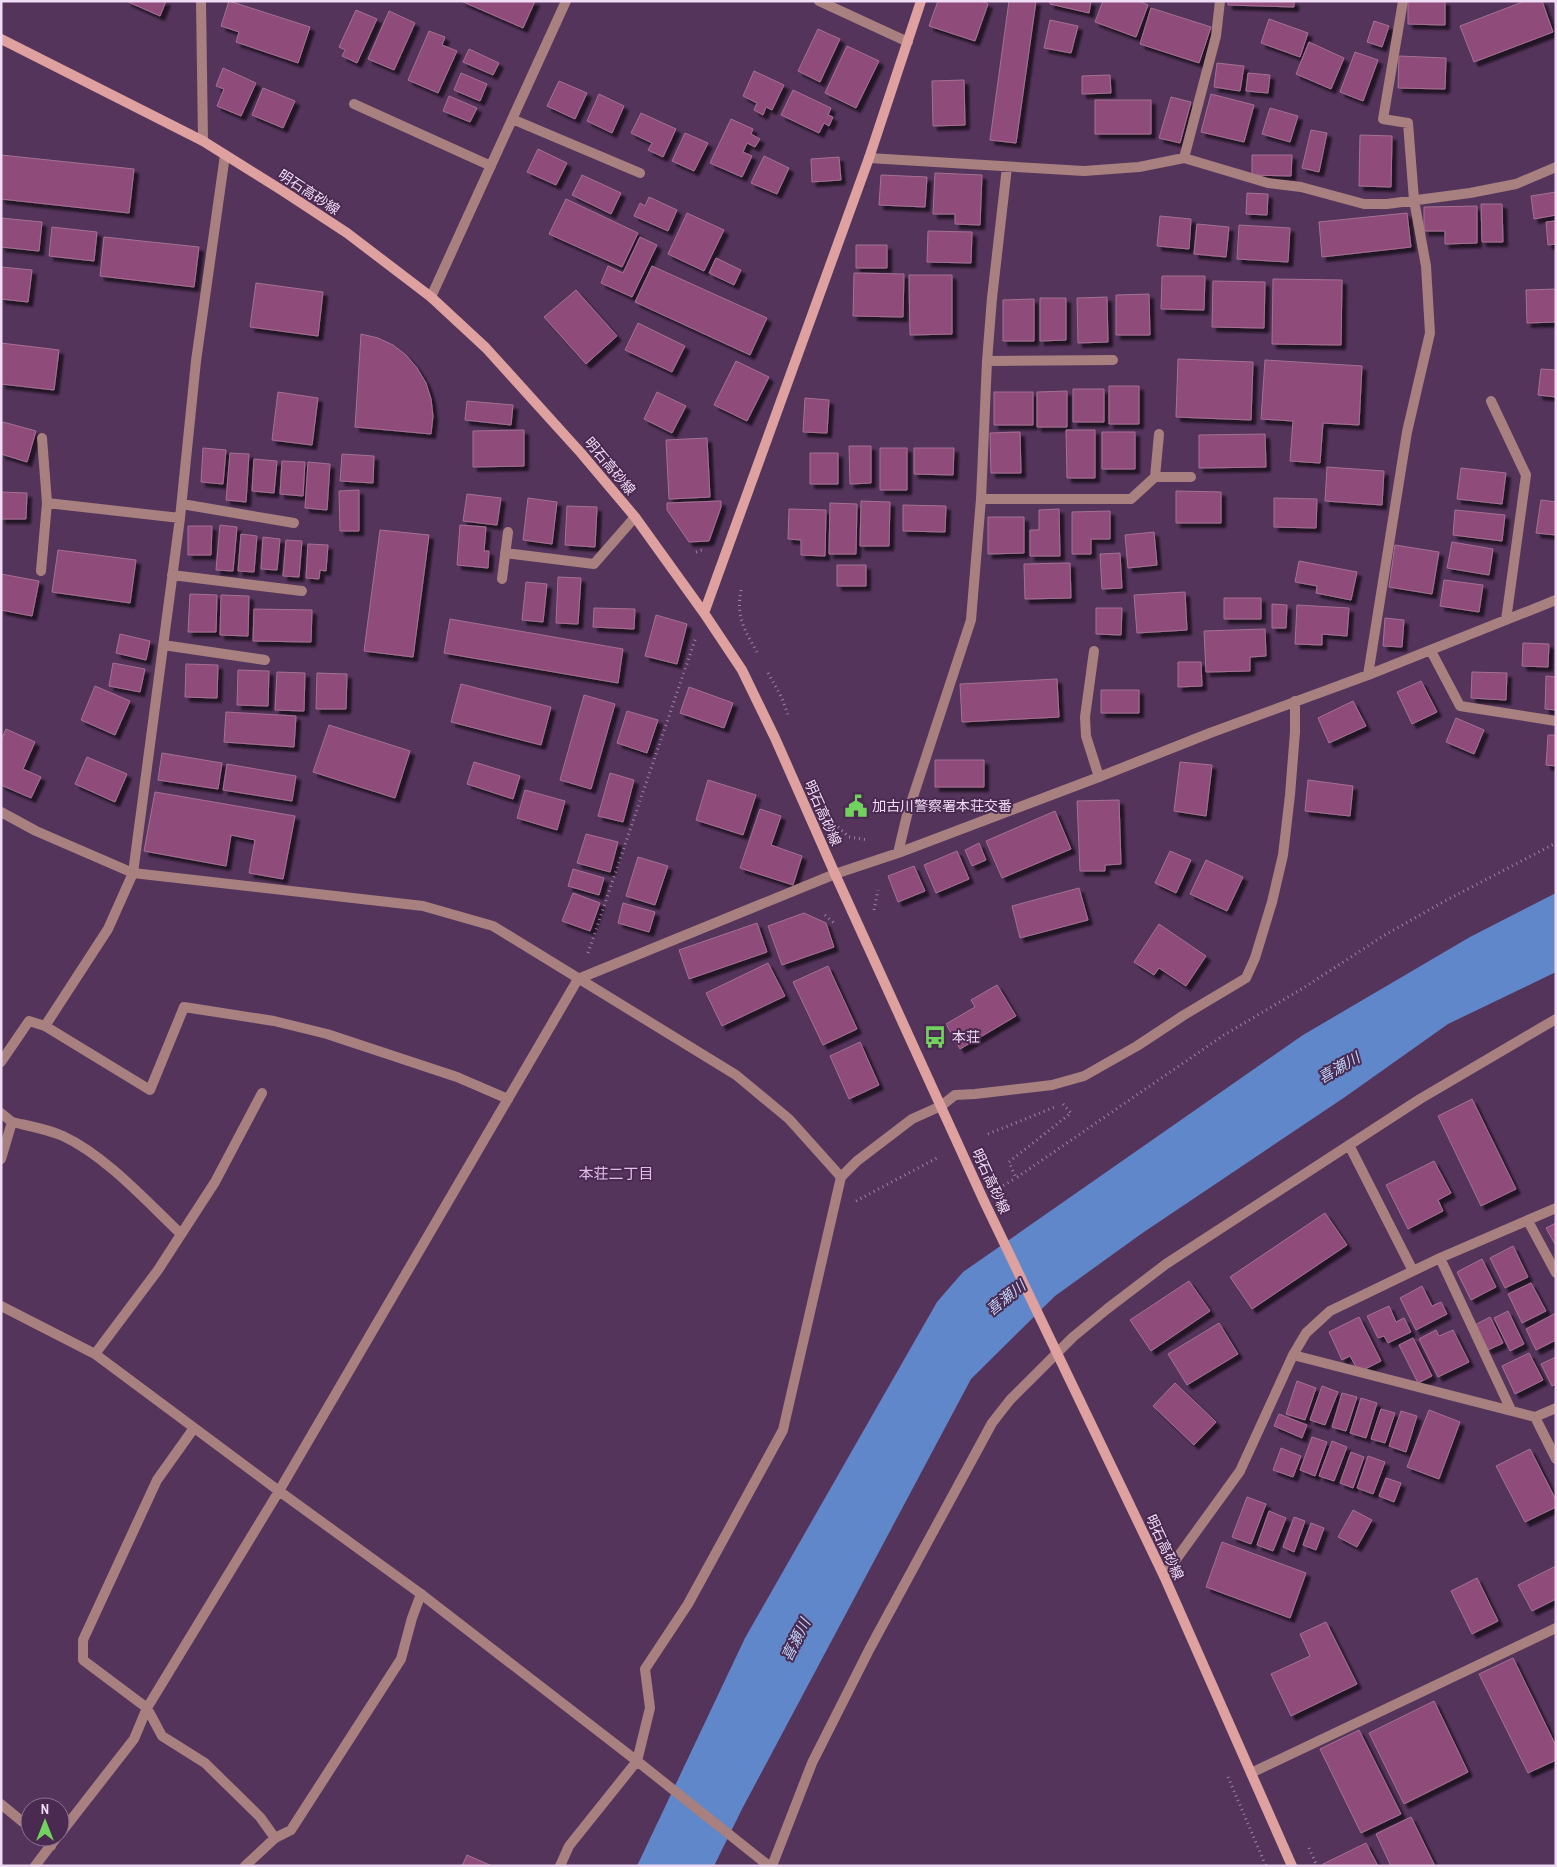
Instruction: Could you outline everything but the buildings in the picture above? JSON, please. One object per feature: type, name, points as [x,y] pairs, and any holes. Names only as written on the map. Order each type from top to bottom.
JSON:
[{"type":"main road","points":[[704,613],[869,158],[922,1]]},
{"type":"main road","name":"明石高砂線","points":[[1,39],[225,155],[283,190],[347,233],[431,298],[486,348],[549,417],[635,517],[704,613],[742,670],[775,738],[983,1199],[1164,1576],[1292,1866]]},
{"type":"street","points":[[201,1],[203,142]]},
{"type":"street","points":[[431,298],[566,1]]},
{"type":"street","points":[[819,1],[908,42]]},
{"type":"street","points":[[1184,158],[1216,36],[1220,1]]},
{"type":"street","points":[[1368,675],[1407,432],[1430,333],[1426,266],[1414,200],[1408,123],[1383,119],[1403,1]]},
{"type":"street","points":[[354,104],[491,166]]},
{"type":"street","points":[[512,119],[640,173]]},
{"type":"street","points":[[45,1026],[108,929],[133,873],[182,504],[196,361],[225,155]]},
{"type":"street","points":[[869,158],[1084,171],[1139,166],[1184,158],[1268,183],[1301,187],[1364,204],[1387,204],[1470,193],[1516,184],[1556,167]]},
{"type":"street","points":[[898,853],[907,815],[971,620],[981,499],[987,361],[1007,166]]},
{"type":"street","points":[[987,361],[1113,360]]},
{"type":"street","points":[[1491,401],[1526,475],[1506,620]]},
{"type":"street","points":[[981,499],[1131,499],[1155,476],[1158,434]]},
{"type":"street","points":[[40,571],[47,502],[42,438]]},
{"type":"street","points":[[1155,476],[1191,476]]},
{"type":"street","points":[[47,502],[180,518]]},
{"type":"street","points":[[182,504],[294,523]]},
{"type":"street","points":[[505,553],[594,564],[635,517]]},
{"type":"street","points":[[502,579],[508,532]]},
{"type":"street","points":[[172,575],[302,591]]},
{"type":"street","points":[[70,1821],[134,1739],[147,1708],[279,1491],[578,979],[835,874],[898,853],[1295,701],[1368,675],[1556,600]]},
{"type":"street","points":[[163,645],[264,660]]},
{"type":"street","points":[[1094,651],[1085,717],[1086,736],[1099,777]]},
{"type":"street","points":[[1431,651],[1460,706],[1556,721]]},
{"type":"street","points":[[560,1866],[569,1846],[637,1761],[650,1708],[645,1669],[688,1604],[784,1430],[841,1177],[857,1161],[912,1119],[941,1106],[955,1095],[1052,1085],[1084,1076],[1137,1046],[1246,978],[1255,958],[1272,902],[1282,855],[1296,732],[1295,701]]},
{"type":"street","points":[[1,812],[36,831],[133,873],[423,906],[493,926],[736,1074],[789,1119],[841,1177]]},
{"type":"street","points":[[1,1062],[29,1021],[45,1026],[150,1090],[184,1007],[274,1021],[326,1034],[456,1077],[508,1099]]},
{"type":"street","points":[[1,1306],[95,1354],[420,1594],[770,1866],[812,1763],[870,1648],[992,1423],[1010,1400],[1107,1308],[1166,1264],[1420,1099],[1556,1019]]},
{"type":"street","points":[[95,1354],[158,1270],[215,1182],[262,1093]]},
{"type":"street","points":[[1,1113],[12,1122],[43,1129],[76,1142],[108,1165],[181,1234]]},
{"type":"street","points":[[1,1159],[12,1122]]},
{"type":"street","points":[[1349,1145],[1412,1271]]},
{"type":"street","points":[[1164,1576],[1240,1471],[1293,1355],[1306,1333],[1330,1311],[1440,1258],[1556,1208]]},
{"type":"street","points":[[1528,1221],[1556,1273]]},
{"type":"street","points":[[1440,1258],[1510,1410]]},
{"type":"street","points":[[1293,1355],[1535,1417],[1556,1408]]},
{"type":"street","points":[[1535,1417],[1556,1459]]},
{"type":"street","points":[[194,1428],[157,1480],[83,1640],[84,1660],[147,1708],[162,1736],[205,1763],[260,1817],[275,1838]]},
{"type":"street","points":[[245,1866],[275,1838],[291,1830],[371,1708],[401,1659],[420,1594]]},
{"type":"street","points":[[1251,1773],[1556,1628]]},
{"type":"street","points":[[1,1804],[20,1820]]},
{"type":"street","points":[[35,1866],[50,1847]]},
{"type":"path","points":[[741,590],[738,603],[740,621],[759,656]]},
{"type":"path","points":[[578,979],[704,613]]},
{"type":"path","points":[[764,665],[782,698],[789,716]]},
{"type":"path","points":[[834,824],[849,837],[871,840]]},
{"type":"path","points":[[998,1189],[1224,1035],[1305,987],[1392,931],[1556,843]]},
{"type":"path","points":[[988,1134],[1063,1104],[1071,1113],[1009,1162],[1016,1178]]},
{"type":"path","points":[[832,1213],[937,1158]]},
{"type":"water","name":"喜瀬川","points":[[1556,893],[1556,972],[1448,1024],[1345,1097],[1141,1234],[1055,1296],[971,1379],[742,1809],[714,1866],[637,1866],[745,1638],[937,1302],[963,1272],[1303,1035],[1470,937]]},
{"type":"place","name":"加古川警察署本荘交番","points":[[856,806]]},
{"type":"place","name":"本荘","points":[[935,1037]]},
{"type":"district","name":"本荘二丁目","points":[[616,1174]]}]
